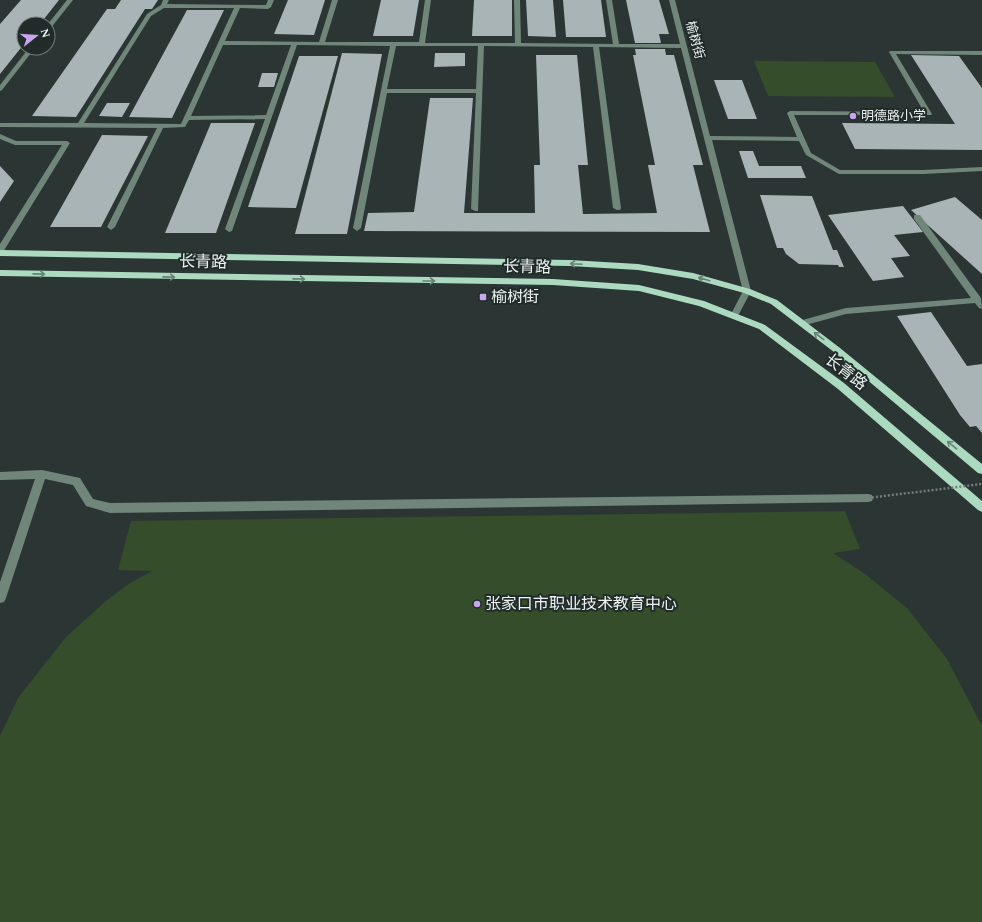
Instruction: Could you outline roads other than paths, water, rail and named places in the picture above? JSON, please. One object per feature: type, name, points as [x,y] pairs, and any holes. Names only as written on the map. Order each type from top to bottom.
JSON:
[{"type":"main road","name":"长青路","points":[[0,252],[570,263],[638,267],[694,276],[747,290],[774,302],[837,350],[982,470]]},
{"type":"main road","name":"长青路","points":[[0,273],[553,282],[639,288],[701,303],[762,327],[841,386],[982,507]]},
{"type":"street","points":[[56,18],[70,0]]},
{"type":"street","points":[[80,125],[149,15],[164,3],[268,7],[271,0]]},
{"type":"street","points":[[322,44],[335,0]]},
{"type":"street","points":[[422,44],[428,0]]},
{"type":"street","points":[[517,0],[518,45]]},
{"type":"street","points":[[609,0],[616,46]]},
{"type":"street","name":"榆树街","points":[[672,0],[747,290]]},
{"type":"street","points":[[0,125],[183,126],[238,6]]},
{"type":"street","points":[[222,43],[684,46]]},
{"type":"street","points":[[229,229],[267,117],[295,43]]},
{"type":"street","points":[[357,228],[393,44]]},
{"type":"street","points":[[475,209],[481,45]]},
{"type":"street","points":[[596,46],[617,208]]},
{"type":"street","points":[[982,53],[892,52],[929,114],[790,113],[808,154],[838,172],[923,172],[982,169]]},
{"type":"street","points":[[0,90],[26,56]]},
{"type":"street","points":[[384,91],[480,91]]},
{"type":"street","points":[[187,118],[267,117]]},
{"type":"street","points":[[111,227],[162,126]]},
{"type":"street","points":[[0,136],[15,143],[67,143],[0,252]]},
{"type":"street","points":[[708,138],[801,139]]},
{"type":"street","points":[[917,217],[980,303]]},
{"type":"street","points":[[734,316],[747,290]]},
{"type":"street","points":[[802,323],[846,311],[980,303]]},
{"type":"street","points":[[0,476],[42,474],[76,481],[90,503],[110,508],[868,498]]},
{"type":"street","points":[[0,598],[42,474]]},
{"type":"place","name":"明德路小学","points":[[853,116]]},
{"type":"place","name":"榆树街","points":[[483,297]]},
{"type":"place","name":"张家口市职业技术教育中心","points":[[477,604]]}]
